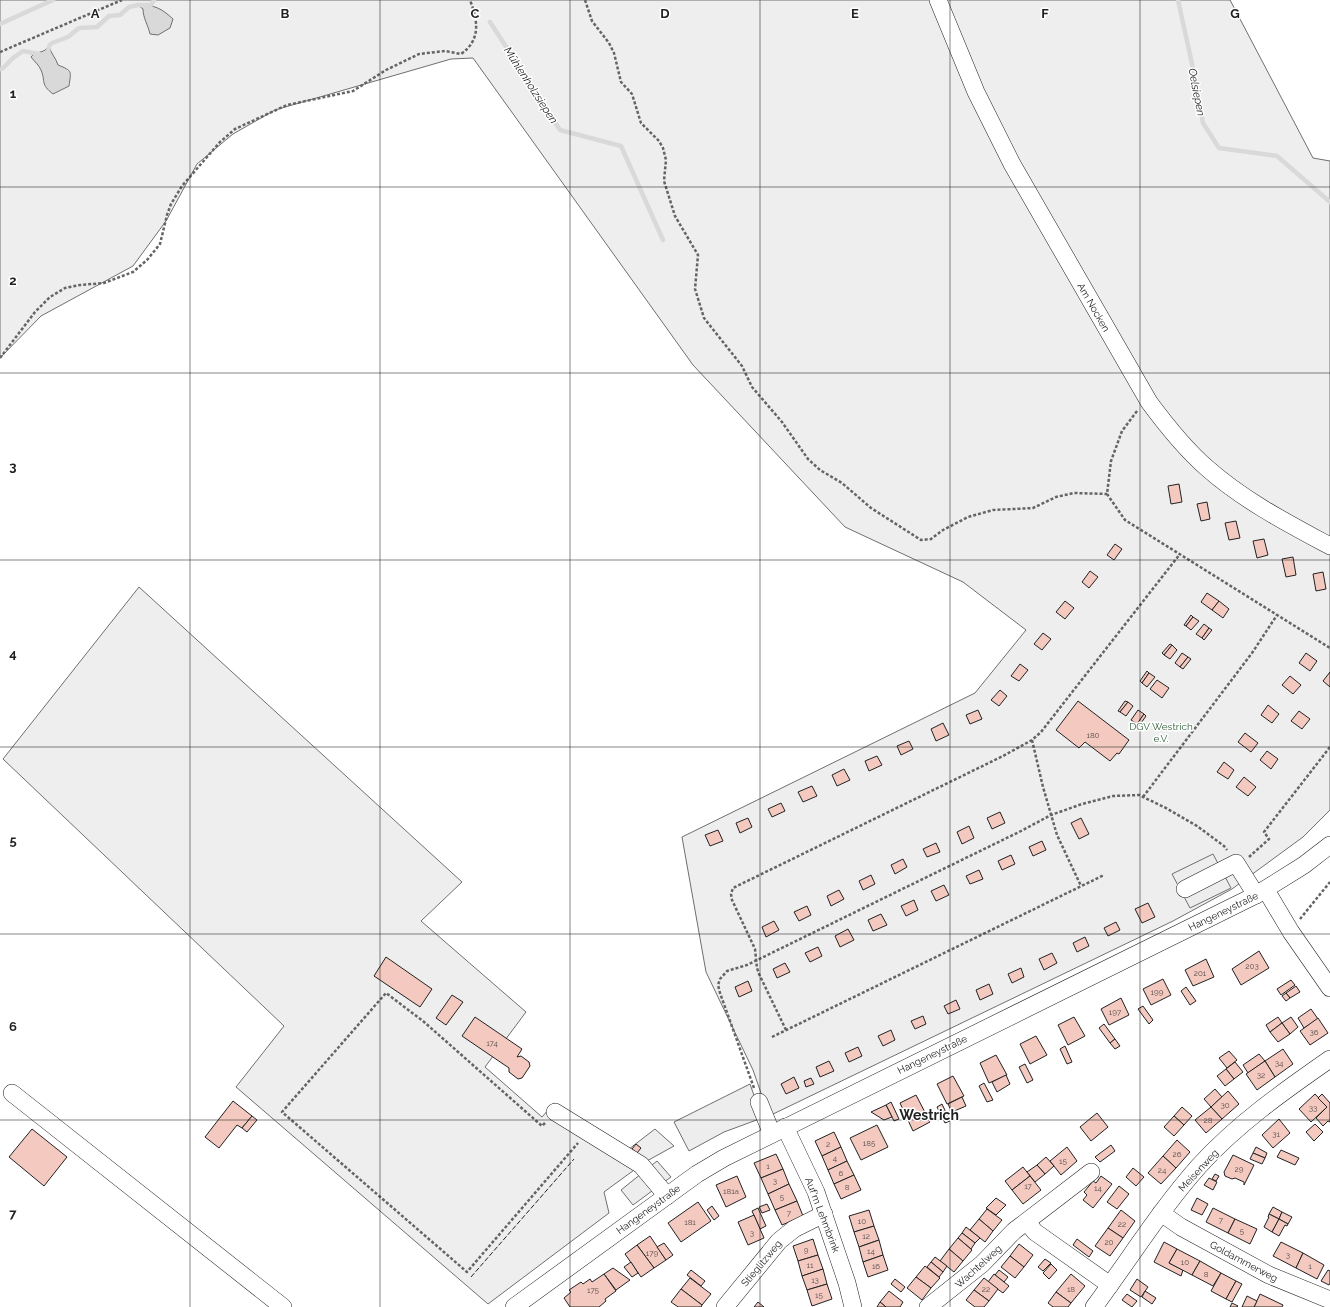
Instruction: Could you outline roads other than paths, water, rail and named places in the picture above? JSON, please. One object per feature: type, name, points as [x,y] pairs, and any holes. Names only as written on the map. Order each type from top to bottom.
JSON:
[{"type":"street","name":"Am Nocken","points":[[938,0],[976,92],[1012,164],[1134,377],[1153,407],[1189,450],[1212,472],[1261,508],[1330,546]]},
{"type":"street","points":[[1185,889],[1237,865],[1261,893],[1304,865],[1330,845]]},
{"type":"street","name":"Hangeneystraße","points":[[514,1307],[697,1174],[724,1158],[778,1130],[1261,893],[1291,932],[1330,988]]},
{"type":"street","name":"Meisenweg","points":[[1094,1307],[1172,1199],[1200,1165],[1261,1109],[1330,1059]]},
{"type":"street","points":[[12,1093],[283,1307]]},
{"type":"street","name":"Auf'm Lehmbrink","points":[[759,1102],[816,1192],[847,1283],[853,1307]]},
{"type":"street","points":[[555,1112],[641,1165],[667,1196]]},
{"type":"street","name":"Wachtelweg","points":[[928,1307],[982,1264],[1014,1231],[1091,1172]]},
{"type":"street","name":"Goldammerweg","points":[[1162,1213],[1181,1227],[1269,1276],[1330,1300]]},
{"type":"street","name":"Stieglitzweg","points":[[725,1307],[779,1240],[794,1229],[824,1214]]},
{"type":"street","points":[[1027,1222],[1035,1232],[1110,1285]]},
{"type":"waterway","points":[[0,24],[53,0]]},
{"type":"waterway","name":"Mühlenholzsiepen","points":[[48,52],[49,46],[52,43],[68,37],[79,28],[97,27],[109,16],[120,15],[129,7],[151,5],[154,0]]},
{"type":"waterway","name":"Oelsiepen","points":[[1178,0],[1203,123],[1219,148],[1277,156],[1330,202]]},
{"type":"waterway","name":"Mühlenholzsiepen","points":[[490,22],[560,130],[621,146],[663,240]]},
{"type":"waterway","name":"Mühlenholzsiepen","points":[[0,69],[23,51],[39,54]]},
{"type":"district","name":"Westrich","points":[[929,1115]]},
{"type":"park label","name":"DGV Westrich e.V.","points":[[1161,732]]}]
